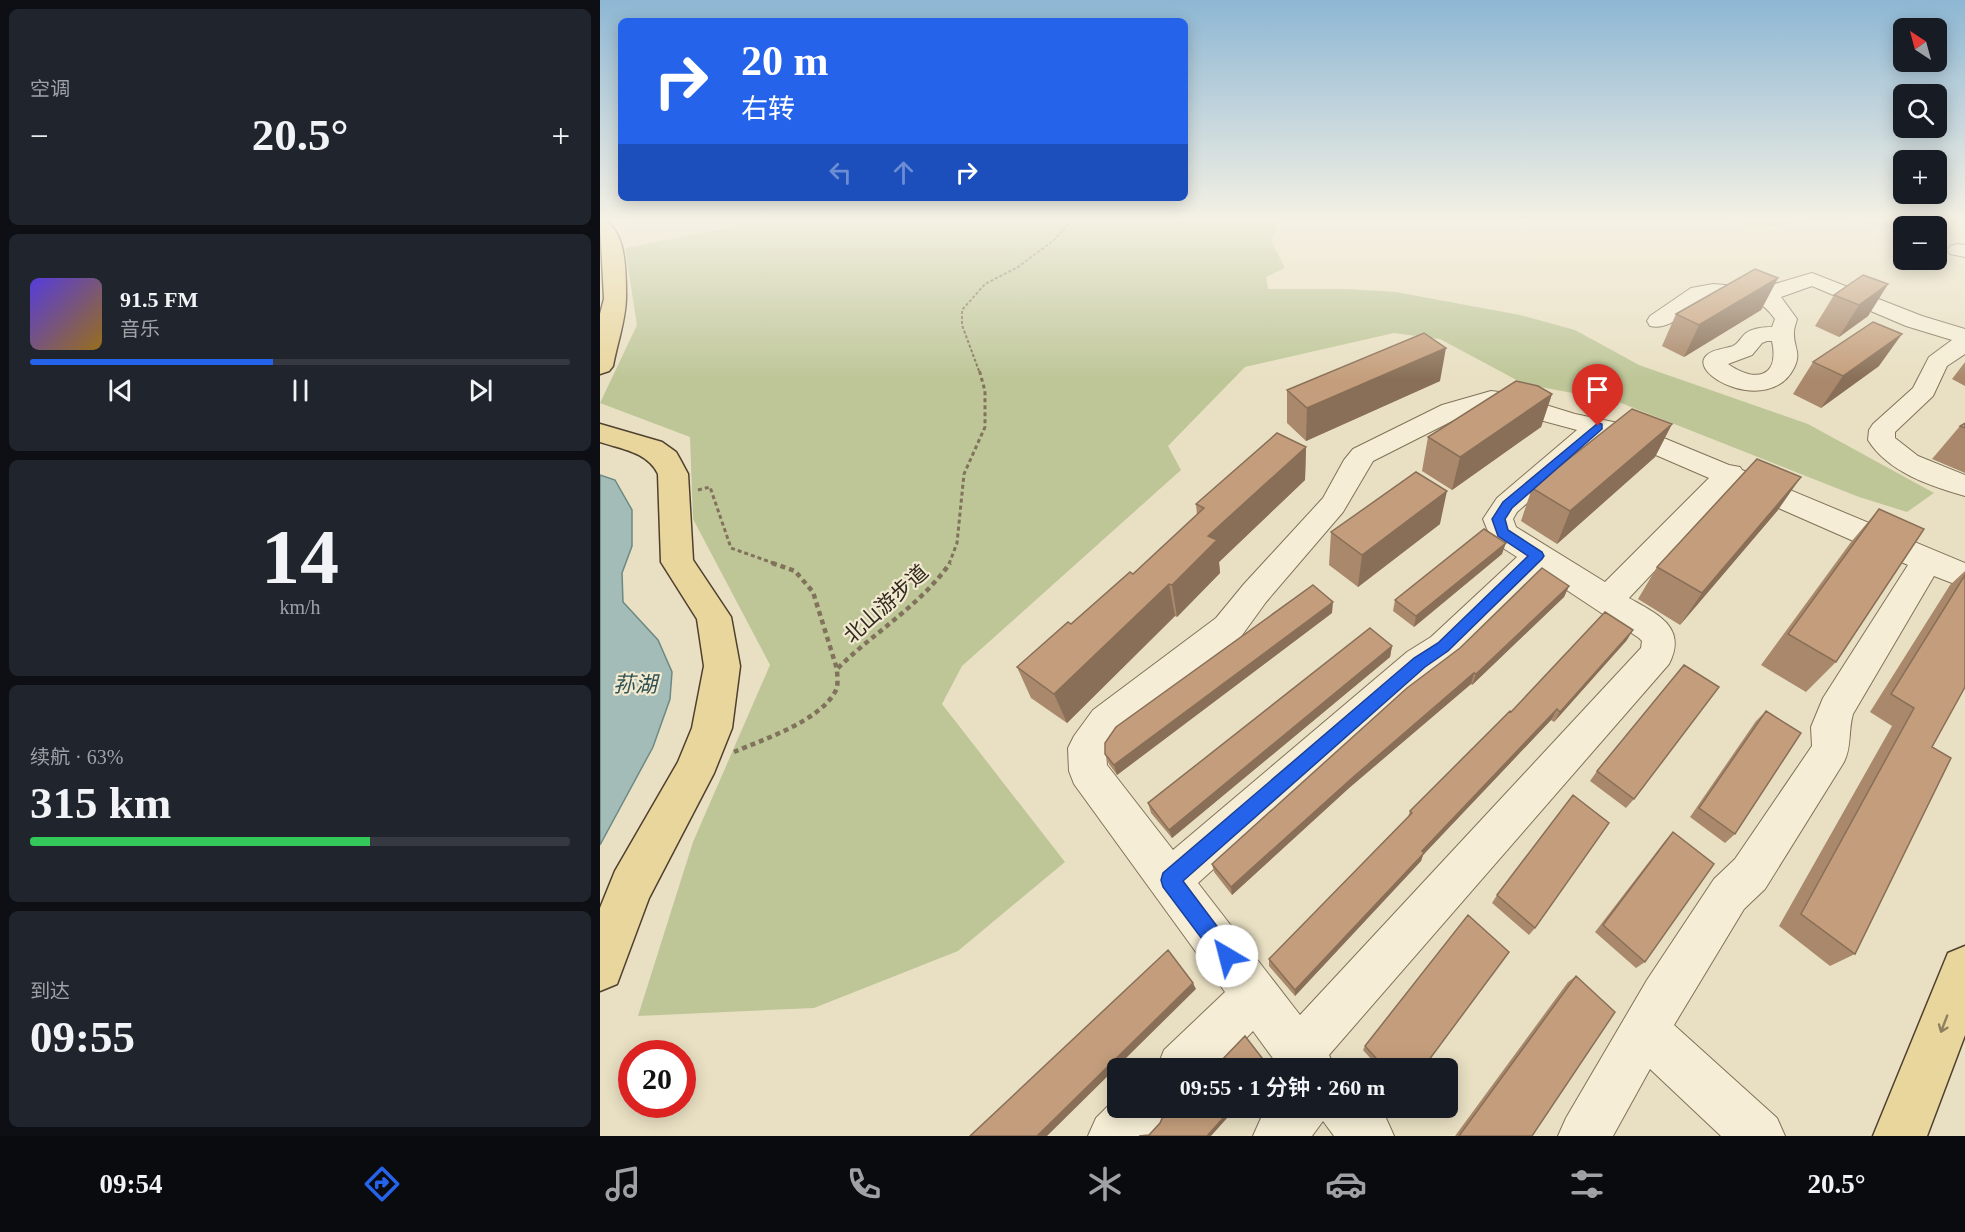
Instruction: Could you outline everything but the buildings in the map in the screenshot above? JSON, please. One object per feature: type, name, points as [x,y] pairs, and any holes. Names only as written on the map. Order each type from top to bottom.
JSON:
[{"type":"main road","points":[[600,366],[615,299],[613,273]]},
{"type":"main road","points":[[600,433],[652,449],[666,459],[673,474],[677,562],[714,617],[722,666],[712,728],[694,773],[631,887],[600,967]]},
{"type":"main road","points":[[1900,1136],[1965,970]]},
{"type":"lane","points":[[1658,321],[1699,293],[1713,291],[1761,294],[1776,292],[1812,279],[1914,321],[1965,337],[1959,348],[1937,362],[1924,391],[1882,430],[1881,440],[1889,451],[1914,466],[1965,486]]},
{"type":"lane","points":[[1761,294],[1775,303],[1786,319],[1782,334]]},
{"type":"lane","points":[[1302,1058],[1088,771],[1087,748],[1106,722],[1228,628],[1255,592],[1333,506],[1354,465],[1363,455],[1451,411],[1491,399],[1507,402],[1571,421],[1628,433],[1730,474],[1965,576]]},
{"type":"lane","points":[[1306,1058],[1657,654],[1659,639],[1651,628],[1503,533],[1498,519],[1507,505],[1598,426]]},
{"type":"lane","points":[[1607,600],[1730,474]]},
{"type":"lane","points":[[1170,880],[1419,662],[1443,647],[1538,556]]},
{"type":"lane","points":[[1584,1136],[1644,1031],[1729,894],[1750,874],[1831,750],[1830,727],[1836,709],[1928,559]]},
{"type":"lane","points":[[1192,1058],[1255,995]]},
{"type":"lane","points":[[1644,1031],[1758,1136]]},
{"type":"lane","points":[[1114,1136],[1132,1118]]},
{"type":"lane","points":[[1279,1136],[1294,1118]]},
{"type":"lane","points":[[1352,1118],[1368,1136]]},
{"type":"path","name":"北山游步道","points":[[694,773],[824,706],[837,690],[837,669],[860,646],[913,603],[941,576],[952,560],[957,543],[964,474],[985,427],[985,391],[977,362],[962,325],[962,310],[985,284],[1006,273]]},
{"type":"path","points":[[674,495],[710,488],[730,548],[795,571],[813,592],[837,669]]},
{"type":"green space","points":[[629,273],[1274,273],[1266,277],[1268,289],[1346,289],[1396,292],[1520,315],[1575,330],[1639,365],[1808,424],[1934,493],[1907,512],[1859,497],[1616,401],[1524,384],[1440,339],[1394,333],[1245,367],[1168,446],[1181,470],[962,666],[942,704],[1065,862],[958,951],[814,1008],[638,1016],[693,842],[770,665],[693,519],[690,437],[600,403],[637,325]]},
{"type":"water","name":"荪湖","points":[[600,475],[615,480],[632,510],[632,546],[622,573],[623,602],[658,640],[672,672],[670,699],[653,747],[600,845]]},
{"type":"route","points":[[1227,956],[1170,880],[1419,662],[1443,647],[1538,556],[1503,533],[1498,519],[1507,505],[1598,426]]}]
